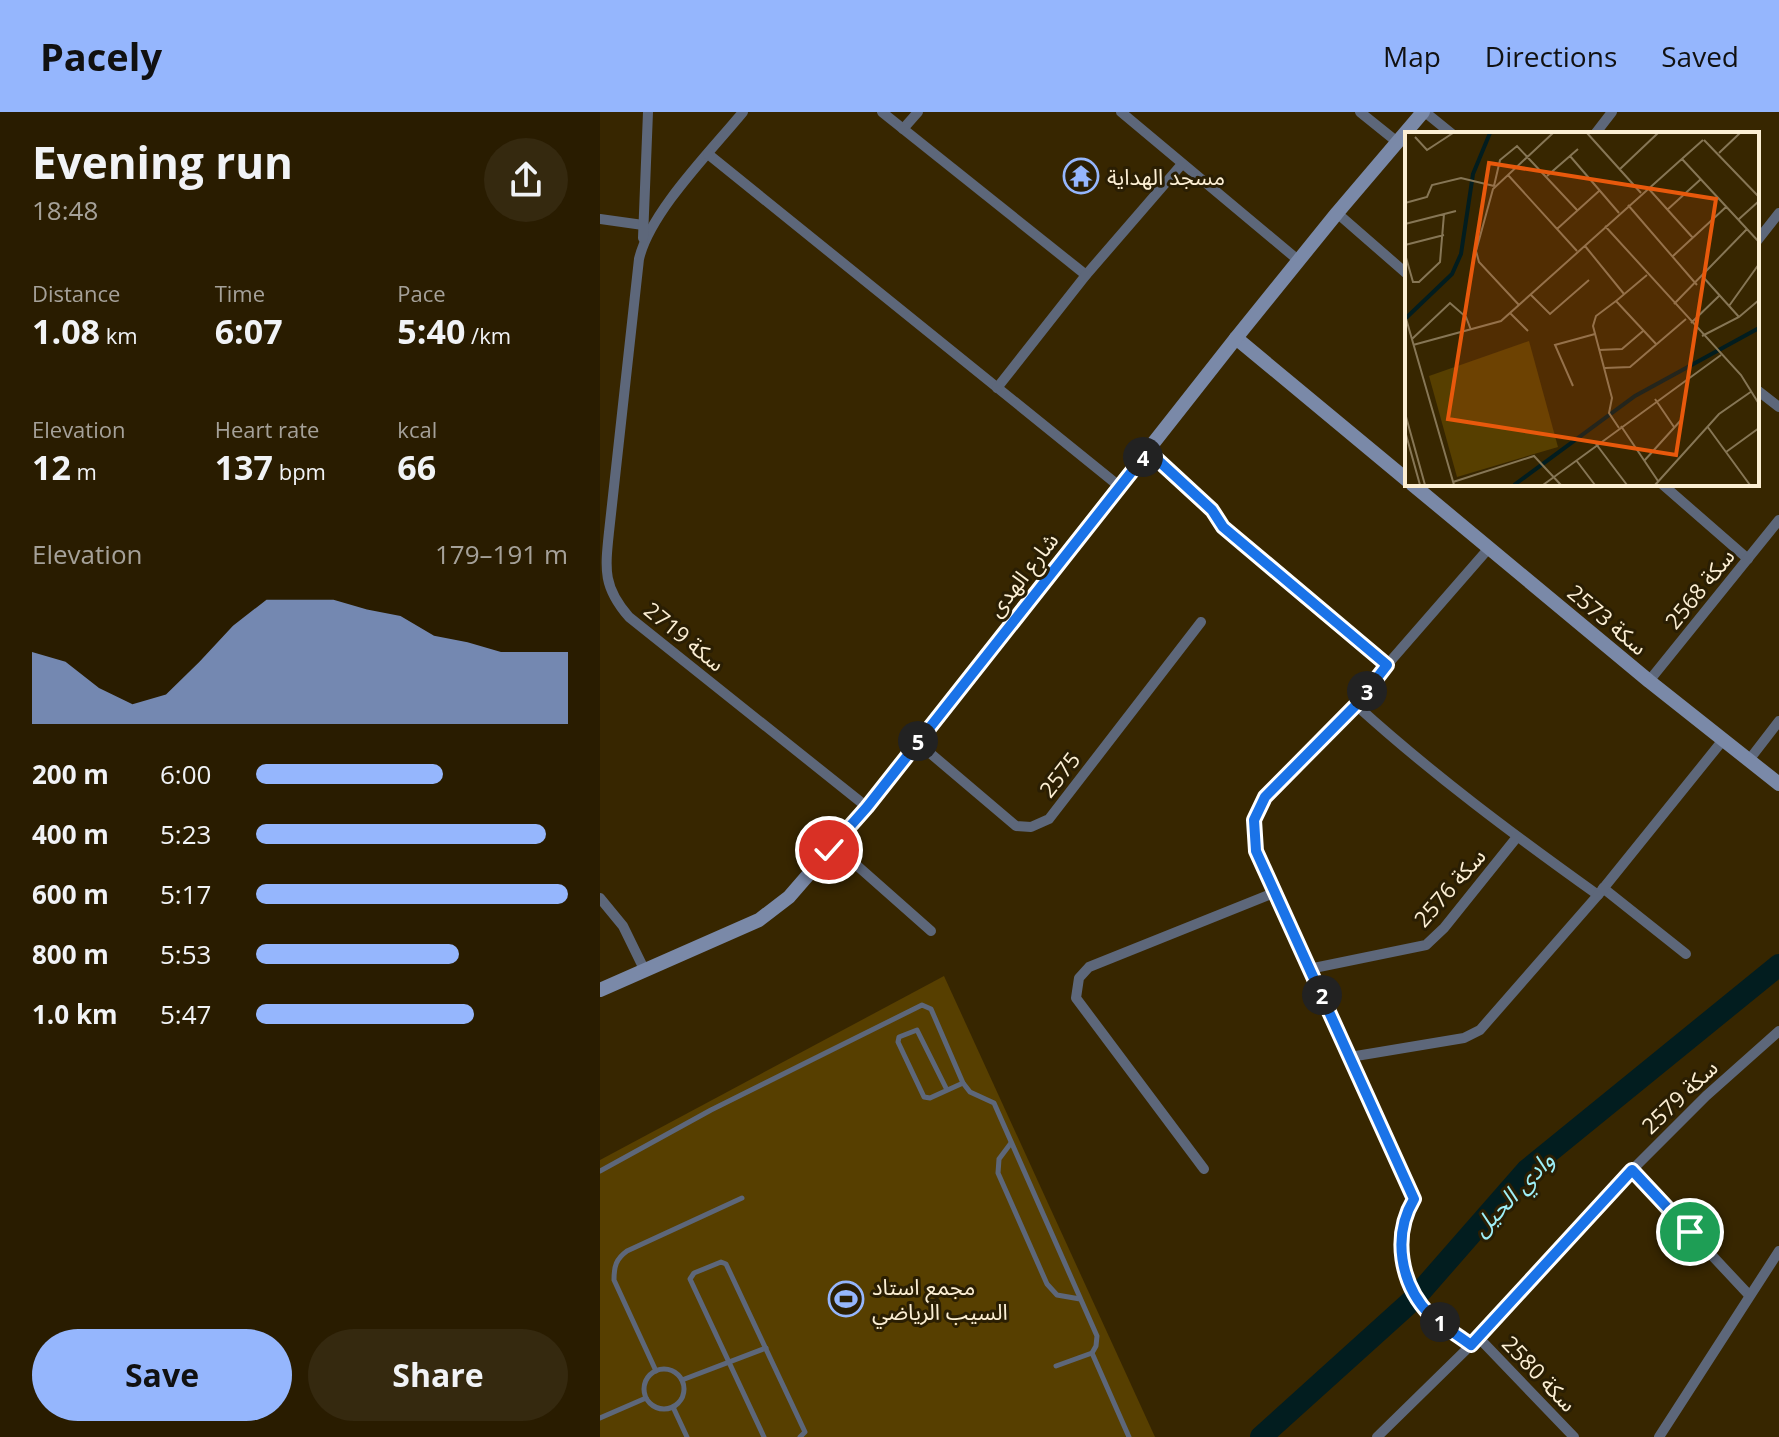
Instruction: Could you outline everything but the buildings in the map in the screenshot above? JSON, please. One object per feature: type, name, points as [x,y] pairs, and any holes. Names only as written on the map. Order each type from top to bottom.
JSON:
[{"type":"street","name":"سكة 2719","points":[[648,112],[643,241],[606,554],[608,584],[616,602],[639,625],[867,807]]},
{"type":"street","name":"سكة 2719","points":[[643,241],[656,218],[743,112]]},
{"type":"street","points":[[882,112],[1086,275]]},
{"type":"street","points":[[903,129],[918,112]]},
{"type":"street","points":[[1121,112],[1298,260]]},
{"type":"street","points":[[1360,112],[1396,141]]},
{"type":"street","points":[[1424,112],[1449,132]]},
{"type":"street","name":"شارع الهدى","points":[[600,990],[759,920],[789,897],[867,807],[1298,260],[1396,141],[1424,112]]},
{"type":"street","points":[[1597,132],[1612,112]]},
{"type":"street","points":[[708,154],[1119,486]]},
{"type":"street","points":[[997,388],[1086,275],[1182,164]]},
{"type":"street","points":[[1337,213],[1405,272]]},
{"type":"street","points":[[1759,238],[1779,213]]},
{"type":"street","points":[[600,219],[643,225]]},
{"type":"street","points":[[1236,338],[1405,478]]},
{"type":"street","points":[[1759,392],[1779,407]]},
{"type":"street","points":[[1148,451],[1212,510],[1223,527],[1387,665]]},
{"type":"street","name":"سكة 2573","points":[[1414,486],[1649,681],[1779,784]]},
{"type":"street","points":[[1664,486],[1748,559]]},
{"type":"street","name":"سكة 2568","points":[[1649,681],[1779,520]]},
{"type":"street","name":"سكة 2580","points":[[1489,548],[1356,705],[1265,797],[1254,820],[1256,851],[1414,1199],[1405,1215],[1401,1232],[1407,1280],[1415,1298],[1433,1317],[1474,1341],[1574,1437]]},
{"type":"street","name":"2575","points":[[917,742],[1016,826],[1031,827],[1049,819],[1201,622]]},
{"type":"street","points":[[1356,705],[1413,757],[1517,837],[1600,891],[1686,954]]},
{"type":"street","points":[[1749,760],[1779,721]]},
{"type":"street","points":[[1350,1057],[1464,1038],[1480,1030],[1600,891],[1723,740]]},
{"type":"street","name":"سكة 2576","points":[[1309,969],[1426,945],[1444,928],[1517,837]]},
{"type":"street","points":[[829,850],[853,862],[931,931]]},
{"type":"street","points":[[1204,1169],[1076,998],[1079,978],[1089,967],[1276,892]]},
{"type":"street","points":[[600,898],[623,926],[645,971]]},
{"type":"street","name":"سكة 2579","points":[[1377,1437],[1474,1341],[1632,1170],[1706,1096],[1779,1031]]},
{"type":"street","points":[[1632,1170],[1749,1295]]},
{"type":"street","points":[[1659,1437],[1779,1251]]},
{"type":"lane","points":[[600,1171],[711,1110],[922,1005],[931,1009],[963,1083],[970,1092],[994,1103],[1097,1336],[1092,1353],[1056,1366]]},
{"type":"lane","points":[[947,1090],[917,1030],[899,1037],[898,1042],[924,1097],[930,1098],[963,1083]]},
{"type":"lane","points":[[1011,1142],[999,1159],[998,1173],[1047,1284],[1057,1295],[1081,1299]]},
{"type":"lane","points":[[656,1371],[614,1280],[618,1257],[742,1198]]},
{"type":"lane","points":[[764,1437],[690,1279],[694,1273],[719,1263],[726,1264],[766,1348],[805,1432],[800,1437]]},
{"type":"lane","points":[[682,1380],[766,1348]]},
{"type":"lane","points":[[1092,1353],[1129,1437]]},
{"type":"lane","points":[[656,1371],[671,1371],[682,1380],[683,1396],[673,1407],[658,1408],[646,1398],[645,1382],[656,1371]]},
{"type":"lane","points":[[600,1418],[646,1398]]},
{"type":"lane","points":[[673,1407],[687,1437]]},
{"type":"shaded area","name":"مجمع استاد السيب الرياضي","points":[[944,976],[1155,1437],[600,1437],[600,1160]]},
{"type":"waterway","name":"وادي الحيل","points":[[1261,1437],[1415,1298],[1527,1170],[1779,965]]},
{"type":"place","name":"مسجد الهداية","points":[[1081,176]]},
{"type":"place","name":"مجمع استاد السيب الرياضي","points":[[846,1299]]},
{"type":"route","points":[[829,850],[867,807],[1148,451],[1212,510],[1223,527],[1387,665],[1356,705],[1265,797],[1254,820],[1256,851],[1414,1199],[1405,1215],[1401,1232],[1407,1280],[1415,1298],[1433,1317],[1471,1345],[1632,1170],[1690,1232]]}]
